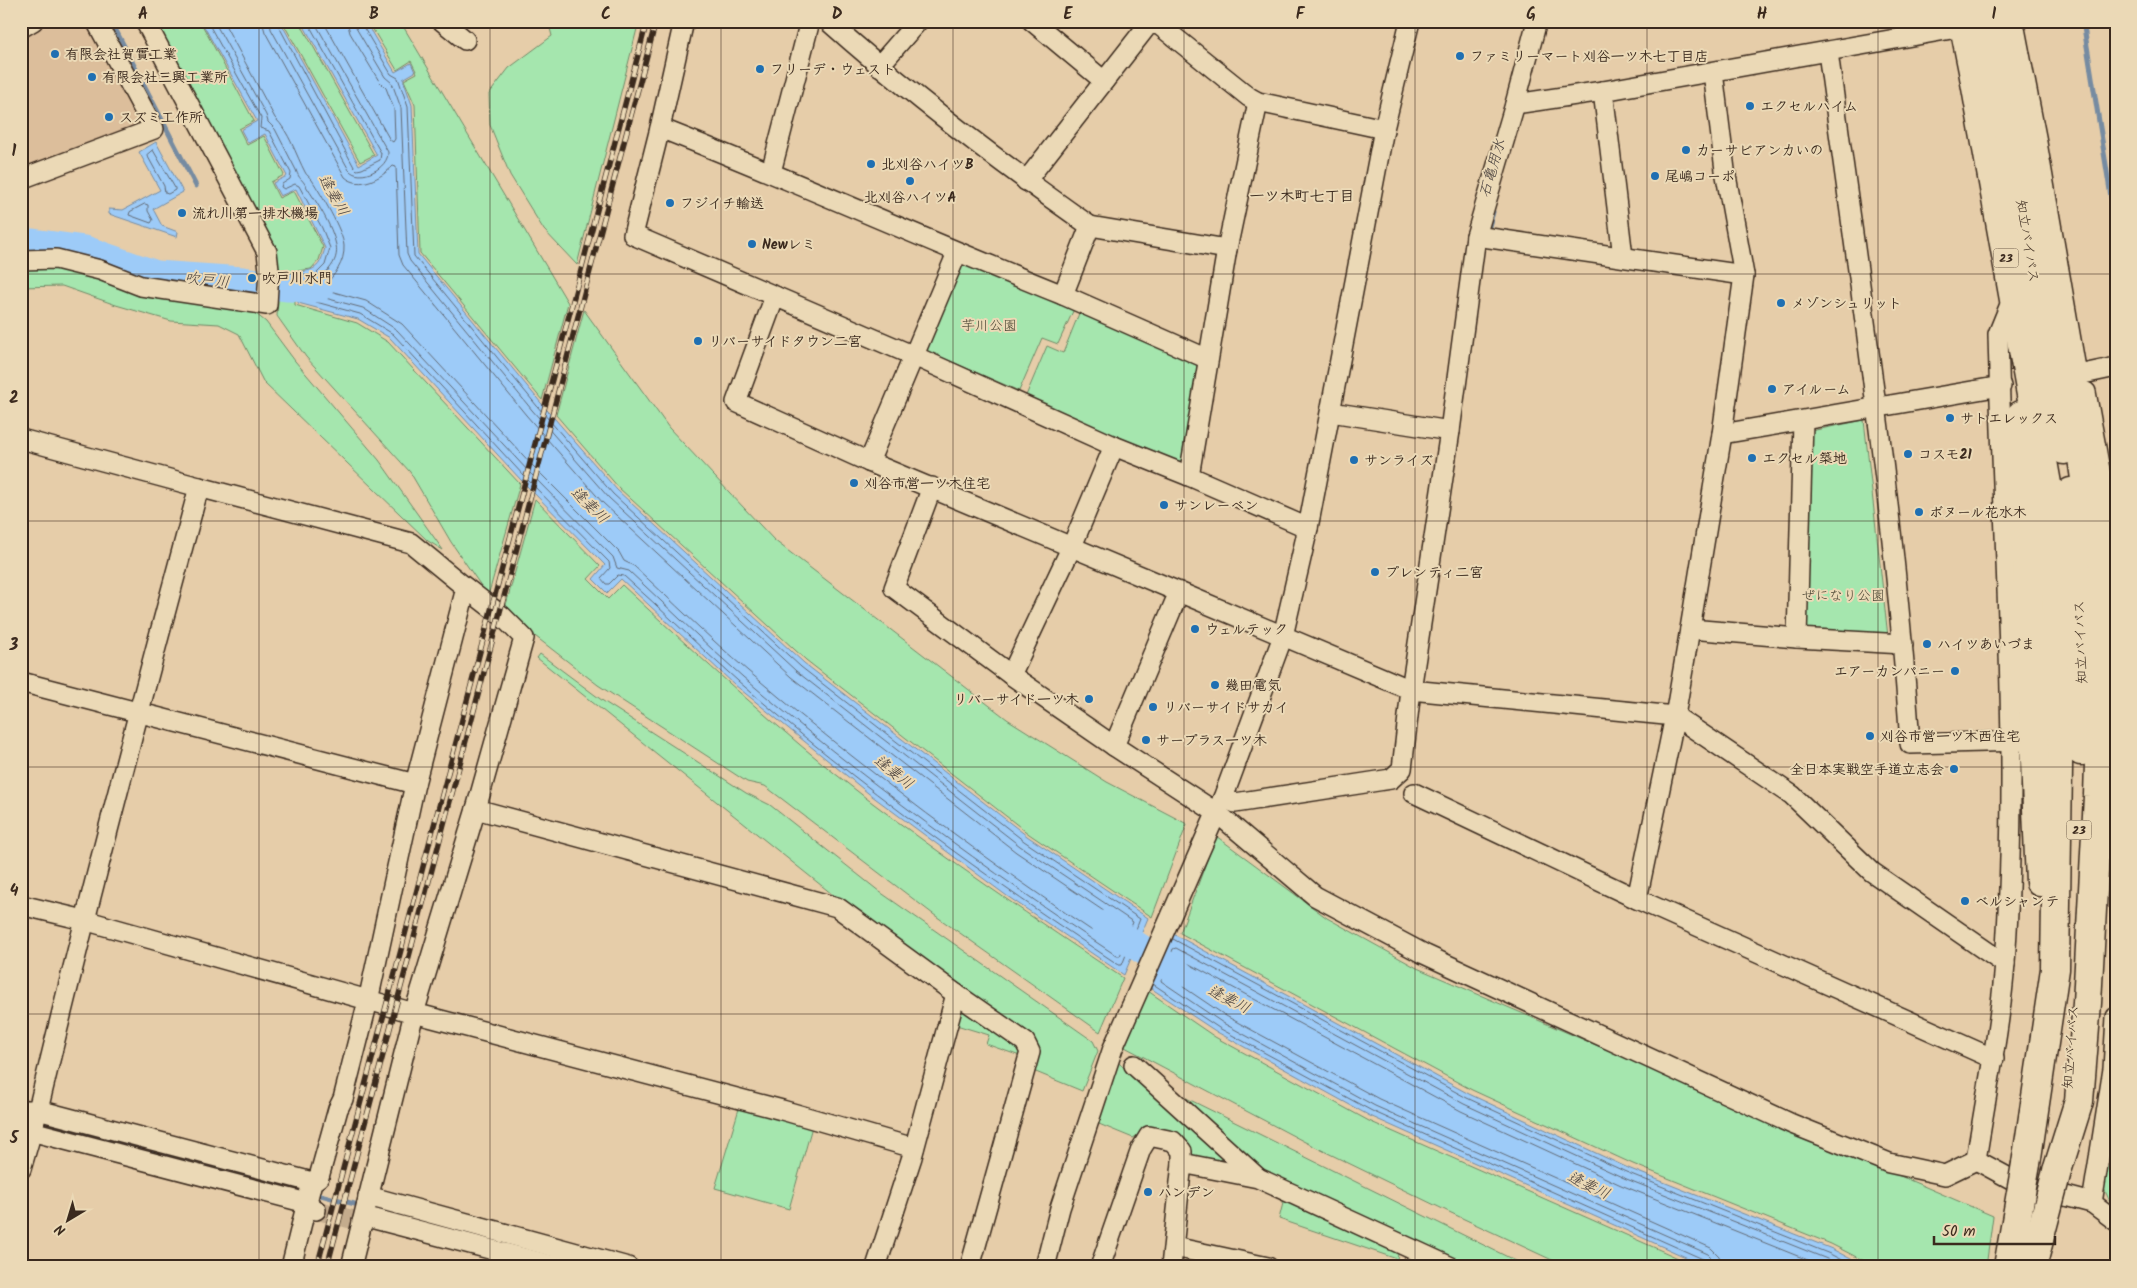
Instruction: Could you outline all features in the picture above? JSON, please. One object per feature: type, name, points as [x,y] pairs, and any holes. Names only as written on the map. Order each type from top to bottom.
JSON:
[{"type":"highway","name":"知立バイパス","points":[[1984,21],[2015,160],[2060,492],[2059,700],[2054,969],[2019,1172],[2008,1267]]},
{"type":"highway","name":"23","points":[[2009,21],[2052,250],[2073,378],[2079,438],[2095,546],[2102,633],[2098,787],[2087,1003],[2079,1102],[2058,1182]]},
{"type":"highway","name":"知立バイパス","points":[[1958,24],[1974,71],[2060,492],[2078,596],[2082,701],[2077,932],[2068,1083],[2058,1182],[2032,1267]]},
{"type":"highway","points":[[1958,24],[2009,307],[2020,396],[2041,909],[2054,969]]},
{"type":"street","points":[[21,28],[33,21]]},
{"type":"street","points":[[21,180],[154,129],[96,21]]},
{"type":"street","points":[[21,260],[56,259],[100,270],[141,286],[267,305],[269,270],[267,252],[144,21]]},
{"type":"street","points":[[442,21],[465,40]]},
{"type":"street","points":[[684,21],[660,128],[632,235],[912,355],[1114,446],[1308,528]]},
{"type":"street","points":[[771,172],[810,21]]},
{"type":"street","points":[[828,21],[879,66],[1026,181],[1090,226],[1227,249]]},
{"type":"street","points":[[879,66],[918,21]]},
{"type":"street","points":[[1032,21],[1104,81]]},
{"type":"street","points":[[1045,1267],[1060,1208],[1114,1048],[1220,806],[1282,636],[1308,528],[1384,128],[1410,21]]},
{"type":"street","points":[[1220,806],[1392,780],[1402,769],[1411,690],[1450,430],[1476,236],[1516,104],[1537,21]]},
{"type":"street","points":[[1026,181],[1148,25],[1158,24],[1249,97],[1258,102],[1384,128]]},
{"type":"street","points":[[1516,104],[1828,52],[1958,24]]},
{"type":"street","points":[[1828,52],[1876,406],[1903,644],[1910,744],[2017,740]]},
{"type":"street","points":[[1637,899],[1675,716],[1690,629],[1722,434],[1744,276],[1725,170],[1713,72]]},
{"type":"street","points":[[1603,91],[1623,257]]},
{"type":"street","points":[[1188,476],[1227,249],[1258,102]]},
{"type":"street","points":[[660,128],[771,172],[956,252],[1063,295],[1208,359]]},
{"type":"street","points":[[1063,295],[1090,226]]},
{"type":"street","points":[[1476,236],[1744,276]]},
{"type":"street","points":[[2052,250],[2083,374],[2116,559]]},
{"type":"street","points":[[869,462],[956,252]]},
{"type":"street","points":[[775,296],[736,402],[869,462],[1411,690],[1675,716],[1792,795],[1872,872],[2005,964]]},
{"type":"street","points":[[1976,1160],[1994,1059],[2005,964],[2017,740],[1998,334],[2009,307]]},
{"type":"street","points":[[2083,374],[2116,368]]},
{"type":"street","points":[[1722,434],[2001,386]]},
{"type":"street","points":[[1330,412],[1450,430]]},
{"type":"street","points":[[1797,638],[1803,421]]},
{"type":"street","points":[[21,440],[411,543],[502,616],[524,638],[476,809],[414,1013],[351,1267]]},
{"type":"street","points":[[1011,675],[1072,546],[1114,446]]},
{"type":"street","points":[[21,1169],[30,1110],[84,920],[199,487]]},
{"type":"street","points":[[932,487],[894,588],[1011,675],[1114,746],[1220,806],[1315,896],[1424,954],[1792,1124],[1889,1163],[1945,1175],[1976,1160],[2019,1172]]},
{"type":"street","points":[[30,1110],[312,1182],[319,1177],[338,1109],[343,1100],[368,1001],[415,784],[466,588]]},
{"type":"street","points":[[1114,746],[1179,592]]},
{"type":"street","points":[[1690,629],[1903,644]]},
{"type":"street","points":[[21,682],[415,784]]},
{"type":"street","points":[[1414,793],[1637,899],[1994,1059]]},
{"type":"street","points":[[476,809],[837,907],[956,994],[1026,1042],[1030,1052],[970,1267]]},
{"type":"street","points":[[21,905],[84,920],[368,1001],[782,1110],[914,1148]]},
{"type":"street","points":[[876,1267],[914,1148],[956,994]]},
{"type":"street","points":[[2092,1203],[2113,1069],[2116,1017]]},
{"type":"street","points":[[1134,1065],[1258,1178],[1412,1258],[1451,1267]]},
{"type":"street","points":[[26,1128],[311,1206]]},
{"type":"street","points":[[1100,1267],[1141,1149],[1148,1136],[1173,1141],[1182,1151],[1171,1267]]},
{"type":"street","points":[[1182,1163],[1258,1178]]},
{"type":"street","points":[[291,1267],[311,1206],[312,1182]]},
{"type":"street","points":[[2058,1182],[2092,1203],[2116,1221]]},
{"type":"street","points":[[368,1196],[628,1267]]},
{"type":"street","points":[[362,1222],[370,1218],[558,1267]]},
{"type":"street","points":[[1174,1247],[1268,1267]]},
{"type":"shaded area","points":[[21,21],[88,21],[145,126],[21,170]]},
{"type":"green space","points":[[151,21],[200,21],[254,121],[239,129],[247,145],[264,136],[284,175],[271,182],[279,198],[294,191],[323,247],[319,260],[311,269],[297,271],[297,277],[279,275],[272,250]]},
{"type":"green space","points":[[282,21],[299,21],[374,155],[360,162]]},
{"type":"green space","points":[[368,21],[400,21],[568,303],[542,400],[420,253],[415,105],[404,80],[417,73],[411,61],[397,70]]},
{"type":"green space","points":[[548,21],[639,21],[577,265],[544,230],[510,175],[490,125],[489,94],[509,68],[552,36]]},
{"type":"green space","name":"芋川公園","points":[[954,257],[1074,309],[1058,344],[1042,338],[1019,391],[918,347]]},
{"type":"green space","points":[[56,263],[250,309],[266,322],[295,361],[379,460],[443,550],[428,541],[264,383],[239,334],[219,324],[171,321],[116,305],[62,286],[21,287],[21,264]]},
{"type":"green space","points":[[278,298],[295,299],[295,305],[357,323],[388,342],[520,484],[488,596],[451,542],[410,472],[306,357],[277,316]]},
{"type":"green space","points":[[584,310],[669,428],[774,540],[1007,719],[1107,782],[1187,824],[1152,917],[1029,834],[806,660],[619,488],[556,415]]},
{"type":"green space","points":[[1080,311],[1200,364],[1183,464],[1025,398],[1047,346],[1063,353]]},
{"type":"green space","name":"ぜになり公園","points":[[1864,420],[1888,637],[1803,635],[1806,432]]},
{"type":"green space","points":[[535,499],[600,566],[588,579],[608,599],[622,585],[711,667],[834,773],[929,845],[1123,978],[1100,1032],[933,914],[765,786],[747,782],[598,685],[504,612]]},
{"type":"green space","points":[[540,654],[603,701],[746,793],[770,805],[880,892],[1093,1041],[1098,1051],[1082,1091],[1031,1070],[1037,1052],[842,902],[537,658]]},
{"type":"green space","points":[[1216,836],[1327,918],[1417,968],[1993,1216],[1986,1267],[1876,1267],[1831,1244],[1633,1164],[1472,1090],[1180,933]]},
{"type":"green space","points":[[1145,989],[1215,1037],[1369,1121],[1678,1258],[1674,1267],[1567,1267],[1305,1142],[1121,1045]]},
{"type":"green space","points":[[958,1001],[1023,1045],[1020,1056],[986,1044],[989,1035],[953,1024]]},
{"type":"green space","points":[[1113,1058],[1231,1161],[1230,1166],[1193,1158],[1179,1137],[1146,1130],[1133,1138],[1094,1122]]},
{"type":"green space","points":[[2116,1088],[2116,1215],[2102,1184]]},
{"type":"green space","points":[[1172,1091],[1528,1267],[1465,1267],[1260,1171]]},
{"type":"green space","points":[[741,1102],[813,1123],[789,1209],[715,1188]]},
{"type":"green space","points":[[1285,1195],[1399,1250],[1397,1259],[1279,1219]]},
{"type":"water","points":[[201,21],[280,21],[359,165],[377,155],[301,21],[365,21],[395,72],[411,63],[415,72],[403,79],[412,105],[418,254],[541,403],[617,490],[804,663],[1027,836],[1148,918],[1124,975],[1007,896],[868,793],[735,685],[621,579],[607,593],[593,579],[605,565],[521,480],[390,338],[358,319],[298,303],[298,295],[279,294],[279,277],[299,279],[299,272],[310,270],[317,266],[325,248],[296,189],[280,196],[273,183],[287,176],[265,134],[248,143],[241,130],[257,121]]},
{"type":"water","points":[[156,142],[183,192],[153,209],[162,226],[178,232],[177,237],[109,214],[109,209],[123,210],[160,190],[139,152]]},
{"type":"water","points":[[1168,931],[1469,1094],[1628,1168],[1832,1249],[1866,1267],[1708,1267],[1370,1116],[1217,1032],[1146,985]]},
{"type":"waterway","points":[[111,21],[196,186]]},
{"type":"waterway","points":[[2083,21],[2116,228]]},
{"type":"waterway","name":"石亀用水","points":[[1489,226],[1493,212]]},
{"type":"waterway","name":"吹戸川","points":[[21,245],[33,243],[85,250],[156,275],[243,281],[286,287],[318,288]]},
{"type":"waterway","name":"逢妻川","points":[[1105,925],[1178,973]]},
{"type":"waterway","points":[[42,1122],[450,1229]]},
{"type":"waterway","points":[[559,1259],[587,1267]]},
{"type":"tunnel","points":[[316,1210],[362,1222]]},
{"type":"railway","points":[[317,1267],[647,21]]},
{"type":"railway","points":[[327,1267],[656,21]]},
{"type":"place","name":"有限会社賀實工業","points":[[55,54]]},
{"type":"place","name":"ファミリーマート刈谷一ツ木七丁目店","points":[[1460,56]]},
{"type":"place","name":"フリーデ・ウェスト","points":[[760,69]]},
{"type":"place","name":"有限会社三興工業所","points":[[92,77]]},
{"type":"place","name":"エクセルハイム","points":[[1750,106]]},
{"type":"place","name":"スズミ工作所","points":[[109,117]]},
{"type":"place","name":"カーサビアンカいの","points":[[1686,150]]},
{"type":"place","name":"北刈谷ハイツB","points":[[871,164]]},
{"type":"place","name":"尾嶋コーポ","points":[[1655,176]]},
{"type":"place","name":"北刈谷ハイツA","points":[[910,181]]},
{"type":"place","name":"フジイチ輸送","points":[[670,203]]},
{"type":"place","name":"流れ川第一排水機場","points":[[182,213]]},
{"type":"place","name":"Newレミ","points":[[752,244]]},
{"type":"place","name":"吹戸川水門","points":[[252,278]]},
{"type":"place","name":"メゾンシュリット","points":[[1781,303]]},
{"type":"place","name":"リバーサイドタウン二宮","points":[[698,341]]},
{"type":"place","name":"アイルーム","points":[[1772,389]]},
{"type":"place","name":"サトエレックス","points":[[1950,418]]},
{"type":"place","name":"コスモ21","points":[[1908,454]]},
{"type":"place","name":"エクセル築地","points":[[1752,458]]},
{"type":"place","name":"サンライズ","points":[[1354,460]]},
{"type":"place","name":"刈谷市営一ツ木住宅","points":[[854,483]]},
{"type":"place","name":"サンレーベン","points":[[1164,505]]},
{"type":"place","name":"ボヌール花水木","points":[[1919,512]]},
{"type":"place","name":"プレンティ二宮","points":[[1375,572]]},
{"type":"place","name":"ウェルテック","points":[[1195,629]]},
{"type":"place","name":"ハイツあいづま","points":[[1927,644]]},
{"type":"place","name":"エアーカンパニー","points":[[1955,671]]},
{"type":"place","name":"幾田電気","points":[[1215,685]]},
{"type":"place","name":"リバーサイド一ツ木","points":[[1089,699]]},
{"type":"place","name":"リバーサイドサカイ","points":[[1153,707]]},
{"type":"place","name":"刈谷市営一ツ木西住宅","points":[[1870,736]]},
{"type":"place","name":"サープラス一ツ木","points":[[1146,740]]},
{"type":"place","name":"全日本実戦空手道立志会","points":[[1954,769]]},
{"type":"place","name":"ベルシャンテ","points":[[1965,901]]},
{"type":"place","name":"ハンデン","points":[[1148,1192]]},
{"type":"district","name":"一ツ木町七丁目","points":[[1302,196]]}]
